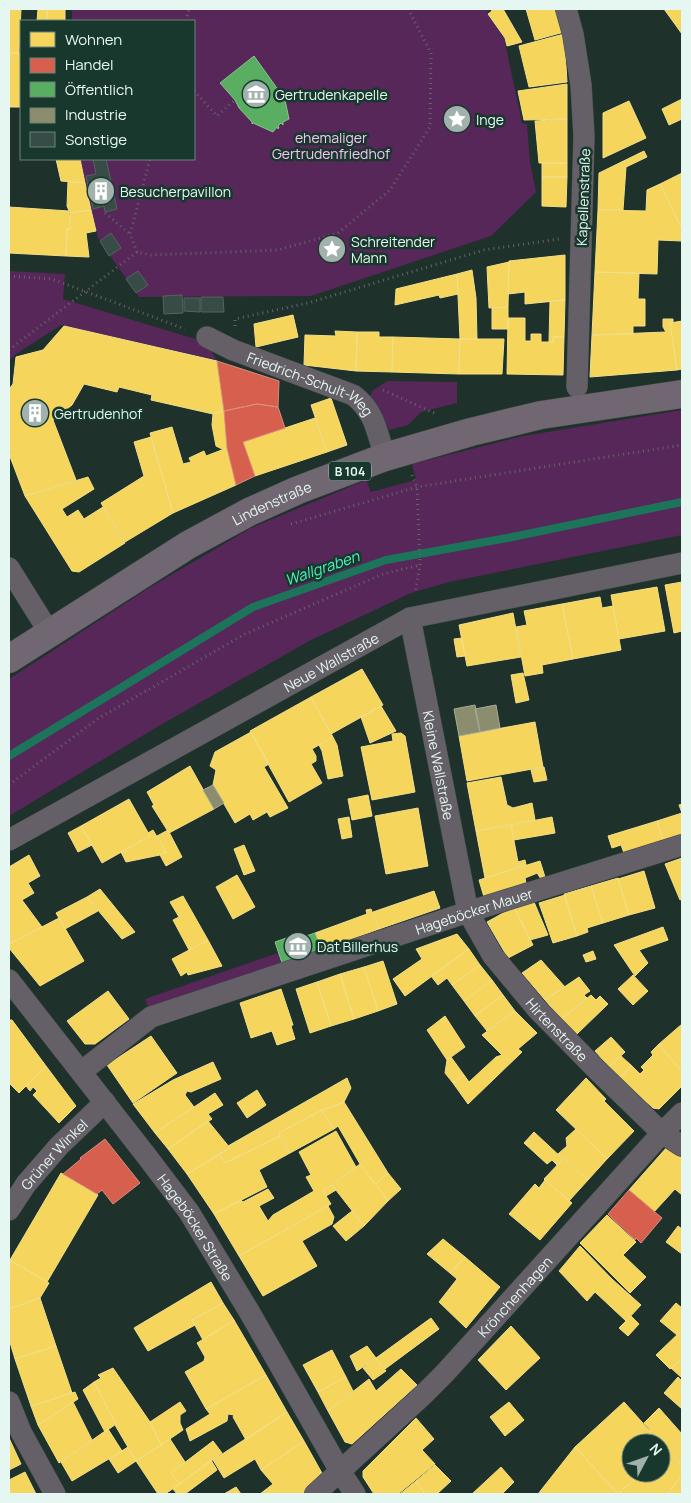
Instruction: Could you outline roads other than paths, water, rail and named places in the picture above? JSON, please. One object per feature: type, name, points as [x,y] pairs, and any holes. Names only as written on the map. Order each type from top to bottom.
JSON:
[{"type":"main road","name":"Lindenstraße","points":[[9,659],[188,545],[249,512],[298,490],[384,457],[470,432],[541,415],[682,394]]},
{"type":"street","name":"Kapellenstraße","points":[[566,9],[573,34],[581,85],[584,136],[577,387]]},
{"type":"street","name":"Friedrich-Schult-Weg","points":[[207,337],[233,350],[353,395],[364,403],[372,415],[384,457]]},
{"type":"street","name":"Neue Wallstraße","points":[[9,840],[410,618],[682,563]]},
{"type":"street","points":[[9,568],[49,632]]},
{"type":"street","name":"Kleine Wallstraße","points":[[410,618],[468,912]]},
{"type":"street","name":"Hageböcker Mauer","points":[[81,1072],[151,1017],[468,912],[682,845]]},
{"type":"street","name":"Hirtenstraße","points":[[468,912],[493,956],[538,1010],[662,1133],[682,1146]]},
{"type":"street","name":"Hageböcker Straße","points":[[9,980],[105,1102],[193,1219],[246,1305],[340,1472],[355,1494]]},
{"type":"street","name":"Grüner Winkel","points":[[9,1210],[26,1184],[59,1146],[105,1102]]},
{"type":"street","name":"Krönchenhagen","points":[[315,1494],[422,1397],[682,1113]]},
{"type":"street","points":[[9,1402],[21,1432],[55,1494]]},
{"type":"waterway","name":"Wallgraben","points":[[9,756],[253,607],[386,560],[507,538],[682,502]]},
{"type":"place","name":"Gertrudenkapelle","points":[[256,94]]},
{"type":"place","name":"Inge","points":[[457,119]]},
{"type":"place","name":"Besucherpavillon","points":[[101,191]]},
{"type":"place","name":"Schreitender Mann","points":[[332,249]]},
{"type":"place","name":"Gertrudenhof","points":[[35,413]]},
{"type":"place","name":"Dat Billerhus","points":[[298,946]]},
{"type":"park label","name":"ehemaliger Gertrudenfriedhof","points":[[331,146]]}]
